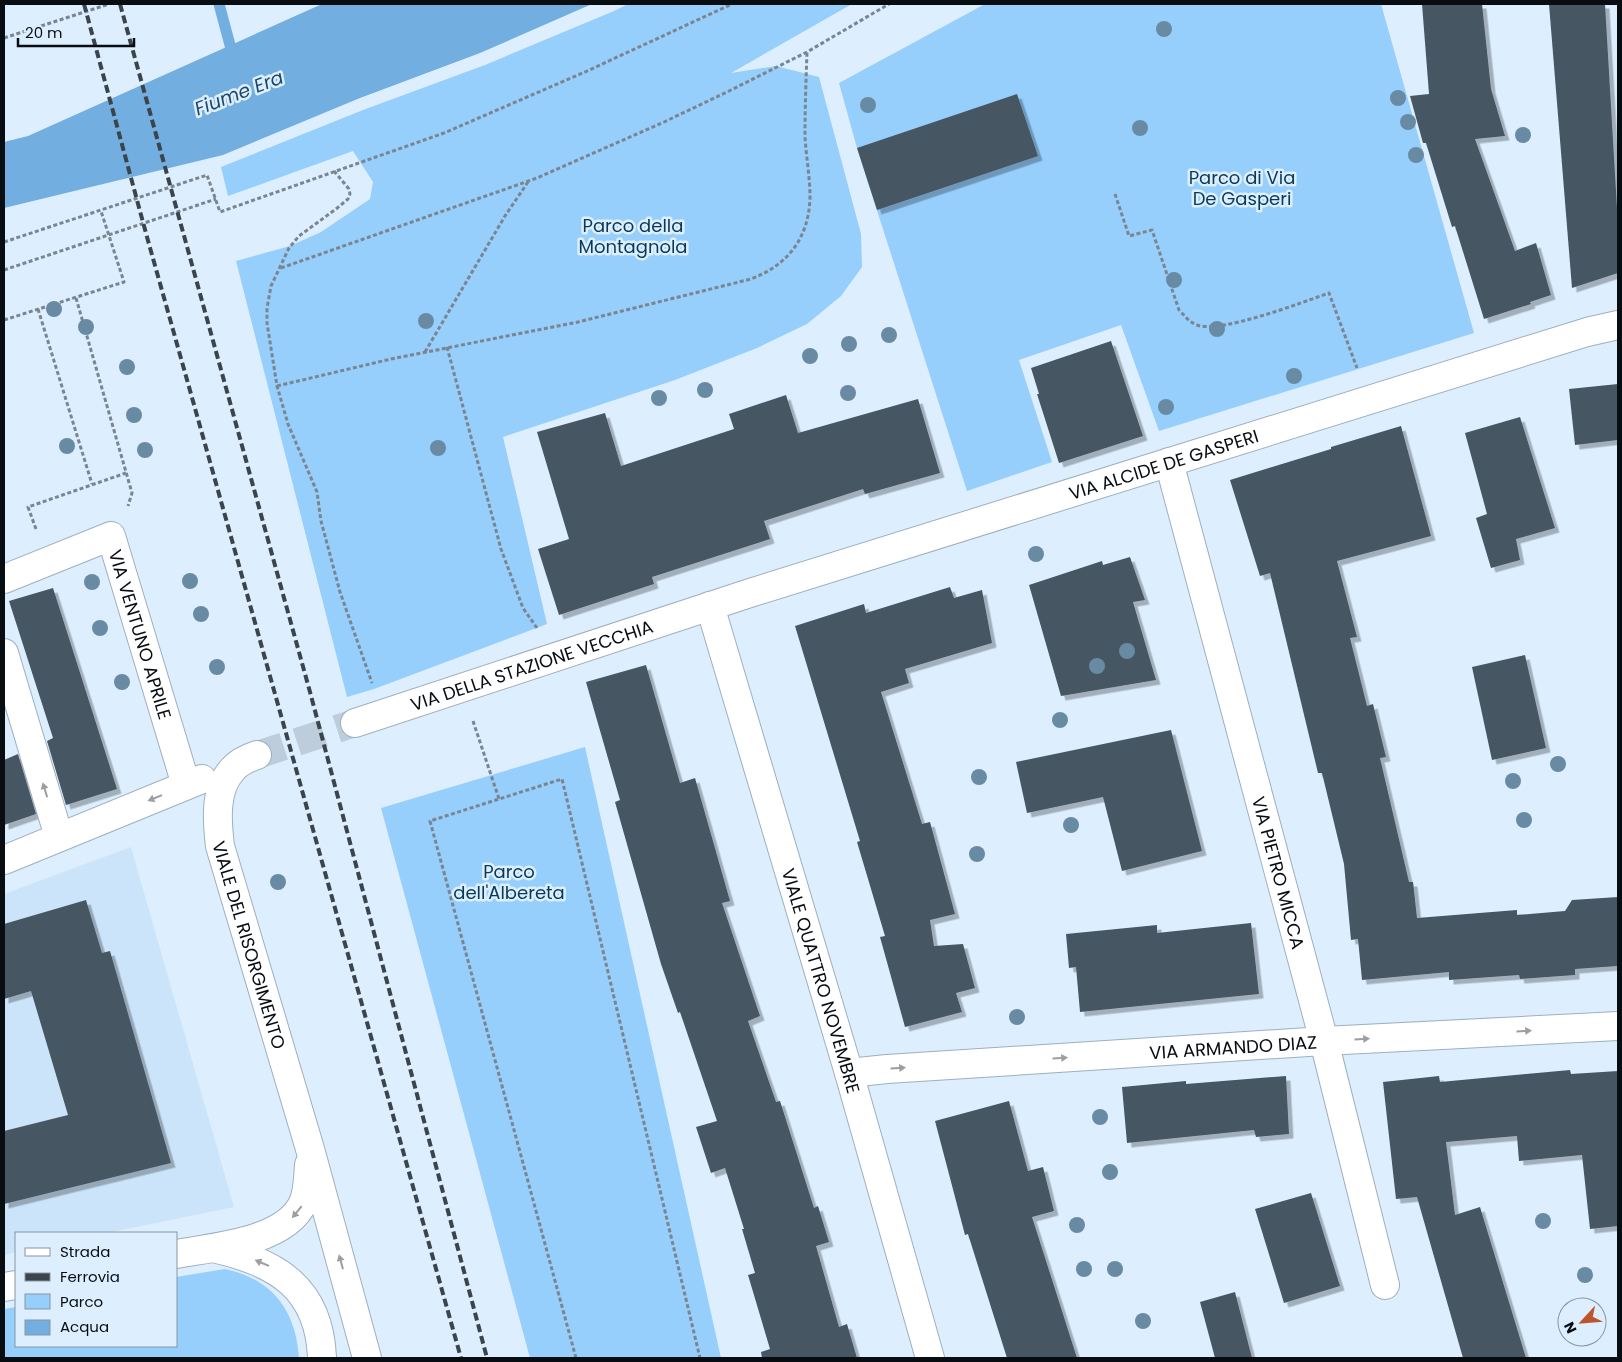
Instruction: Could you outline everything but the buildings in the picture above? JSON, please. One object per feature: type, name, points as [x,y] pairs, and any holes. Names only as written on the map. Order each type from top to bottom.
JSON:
[{"type":"street","name":"VIA ALCIDE DE GASPERI","points":[[710,606],[1587,332],[1618,325]]},
{"type":"street","name":"VIA PIETRO MICCA","points":[[1169,462],[1324,1042],[1385,1285]]},
{"type":"street","name":"VIA VENTUNO APRILE","points":[[4,579],[110,536],[186,785]]},
{"type":"street","name":"VIA DELLA STAZIONE VECCHIA","points":[[355,723],[710,606]]},
{"type":"street","name":"VIALE QUATTRO NOVEMBRE","points":[[710,606],[849,1073],[930,1358]]},
{"type":"street","points":[[4,653],[59,837]]},
{"type":"street","name":"VIALE DEL RISORGIMENTO","points":[[186,785],[245,761],[222,786],[218,830],[220,846],[310,1148],[366,1358]]},
{"type":"street","points":[[4,860],[186,785]]},
{"type":"street","name":"VIA ARMANDO DIAZ","points":[[849,1073],[887,1069],[1324,1042],[1618,1026]]},
{"type":"street","name":"VIALE DEL RISORGIMENTO","points":[[178,1254],[252,1239],[276,1230],[298,1211],[304,1202],[310,1148]]},
{"type":"street","points":[[212,1247],[264,1263],[325,1301],[353,1309],[322,1358]]},
{"type":"street","points":[[292,1282],[314,1318],[321,1341],[322,1358]]},
{"type":"path","points":[[4,38],[109,4]]},
{"type":"path","points":[[4,242],[207,175],[220,212],[444,133],[585,72],[732,4]]},
{"type":"path","points":[[281,268],[529,180],[672,118],[807,52],[889,4]]},
{"type":"path","points":[[277,386],[447,347],[578,322],[751,278],[770,270],[785,260],[796,245],[805,226],[810,199],[805,138],[807,52]]},
{"type":"path","points":[[334,172],[349,189],[348,199],[298,236],[289,248],[272,286],[267,308],[268,335],[277,386],[288,424],[317,492],[321,521],[340,592],[374,688]]},
{"type":"path","points":[[425,352],[492,237],[529,180]]},
{"type":"path","points":[[1115,194],[1129,236],[1152,230],[1174,295],[1180,310],[1187,319],[1198,325],[1211,327],[1230,324],[1329,293],[1359,373]]},
{"type":"path","points":[[4,270],[216,199]]},
{"type":"path","points":[[4,320],[124,282],[101,210]]},
{"type":"path","points":[[47,562],[28,506],[126,473],[76,298]]},
{"type":"path","points":[[38,309],[92,484]]},
{"type":"path","points":[[447,347],[502,549],[523,608],[540,633]]},
{"type":"path","points":[[463,688],[499,798]]},
{"type":"path","points":[[576,1358],[430,821],[562,780],[700,1358]]},
{"type":"shaded area","points":[[131,847],[234,1207],[112,1232],[15,1232],[15,1252],[4,1255],[4,894]]},
{"type":"green space","name":"Parco della Montagnola","points":[[628,4],[852,4],[731,73],[776,66],[819,77],[861,234],[862,267],[841,296],[807,324],[757,348],[675,380],[503,437],[547,624],[374,689],[347,697],[236,261],[290,246],[321,232],[370,199],[373,182],[353,151],[228,196],[221,167],[363,110],[485,65]]},
{"type":"green space","name":"Parco di Via De Gasperi","points":[[985,4],[1381,4],[1474,333],[1159,431],[1121,325],[1019,360],[1052,462],[967,491],[857,148],[839,83]]},
{"type":"green space","name":"Parco dell'Albereta","points":[[585,747],[721,1358],[530,1358],[381,808]]},
{"type":"green space","points":[[225,1269],[242,1274],[269,1289],[287,1312],[297,1341],[299,1358],[4,1358],[4,1309],[15,1307],[15,1347],[178,1347],[178,1277]]},
{"type":"water","name":"Fiume Era","points":[[322,4],[592,4],[480,53],[360,98],[223,155],[4,208],[4,142],[28,136]]},
{"type":"waterway","points":[[219,4],[234,60]]},
{"type":"tunnel","points":[[257,755],[355,723]]},
{"type":"railway","points":[[84,4],[147,237],[461,1358]]},
{"type":"railway","points":[[120,4],[310,692],[487,1358]]}]
